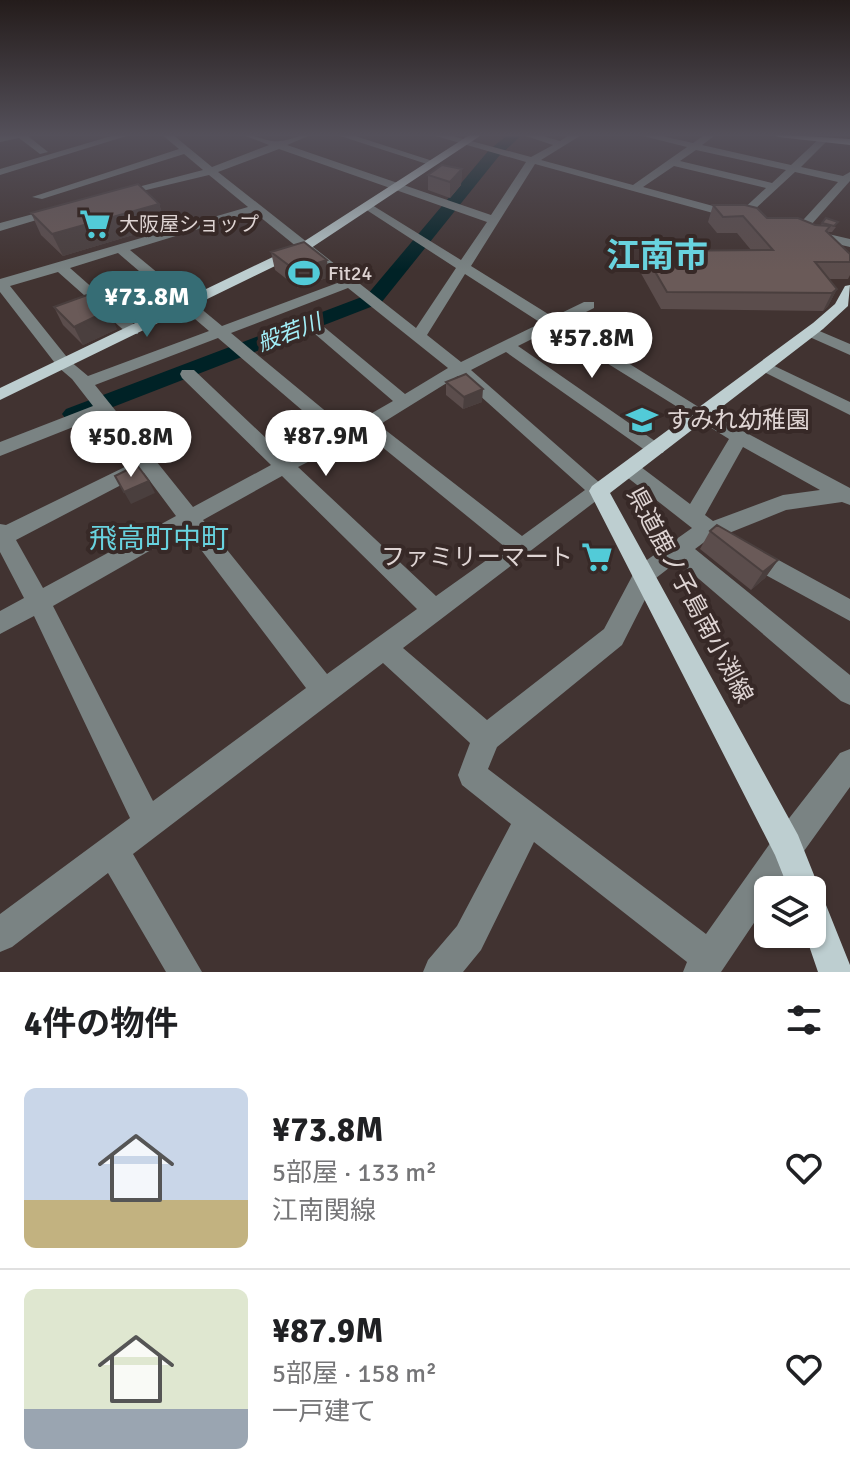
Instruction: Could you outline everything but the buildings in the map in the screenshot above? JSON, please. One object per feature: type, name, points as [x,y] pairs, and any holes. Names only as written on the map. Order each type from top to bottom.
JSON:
[{"type":"main road","points":[[0,395],[304,247],[409,179]]},
{"type":"main road","name":"県道鹿ノ子島南小渕線","points":[[799,876],[787,846],[599,491],[766,367],[847,301]]},
{"type":"main road","points":[[826,947],[835,972]]},
{"type":"street","points":[[38,197],[92,179]]},
{"type":"street","points":[[133,179],[146,187]]},
{"type":"street","points":[[111,196],[177,179]]},
{"type":"street","points":[[0,935],[324,691],[599,491],[494,396],[221,179]]},
{"type":"street","points":[[375,179],[493,220]]},
{"type":"street","points":[[418,337],[520,179]]},
{"type":"street","points":[[599,179],[756,221]]},
{"type":"street","points":[[634,189],[647,179]]},
{"type":"street","points":[[743,179],[775,187]]},
{"type":"street","points":[[742,217],[783,179]]},
{"type":"street","points":[[799,231],[847,179]]},
{"type":"street","points":[[368,207],[699,415],[847,496]]},
{"type":"street","points":[[0,227],[68,208]]},
{"type":"street","points":[[255,208],[1,284],[64,364],[85,383],[149,463],[324,691]]},
{"type":"street","points":[[785,228],[850,243]]},
{"type":"street","points":[[121,249],[224,332],[343,435]]},
{"type":"street","points":[[60,266],[133,331]]},
{"type":"street","points":[[85,383],[350,283]]},
{"type":"street","points":[[0,623],[282,467],[366,425],[459,369],[589,305]]},
{"type":"street","points":[[313,325],[404,402]]},
{"type":"street","points":[[810,332],[850,350]]},
{"type":"street","points":[[506,345],[656,448]]},
{"type":"street","points":[[766,367],[850,409]]},
{"type":"street","points":[[188,374],[435,611]]},
{"type":"street","points":[[0,449],[105,408]]},
{"type":"street","points":[[366,425],[522,548]]},
{"type":"street","points":[[739,438],[704,526],[645,575],[613,637],[486,738],[472,775],[530,819],[705,965],[787,846],[850,763]]},
{"type":"street","points":[[149,463],[1,534],[39,602],[149,824]]},
{"type":"street","points":[[630,469],[728,544],[850,611]]},
{"type":"street","points":[[704,526],[783,503],[847,496]]},
{"type":"street","points":[[679,549],[850,692]]},
{"type":"street","points":[[384,648],[486,738]]},
{"type":"street","points":[[440,972],[469,938],[530,819]]},
{"type":"street","points":[[113,851],[185,972]]},
{"type":"waterway","name":"般若川","points":[[74,414],[374,299],[472,179]]},
{"type":"place","name":"大阪屋ショップ","points":[[95,224]]},
{"type":"place","name":"Fit24","points":[[304,273]]},
{"type":"place","name":"すみれ幼稚園","points":[[642,420]]},
{"type":"place","name":"ファミリーマート","points":[[597,557]]},
{"type":"district","name":"江南市","points":[[657,255]]},
{"type":"district","name":"飛高町中町","points":[[159,538]]}]
